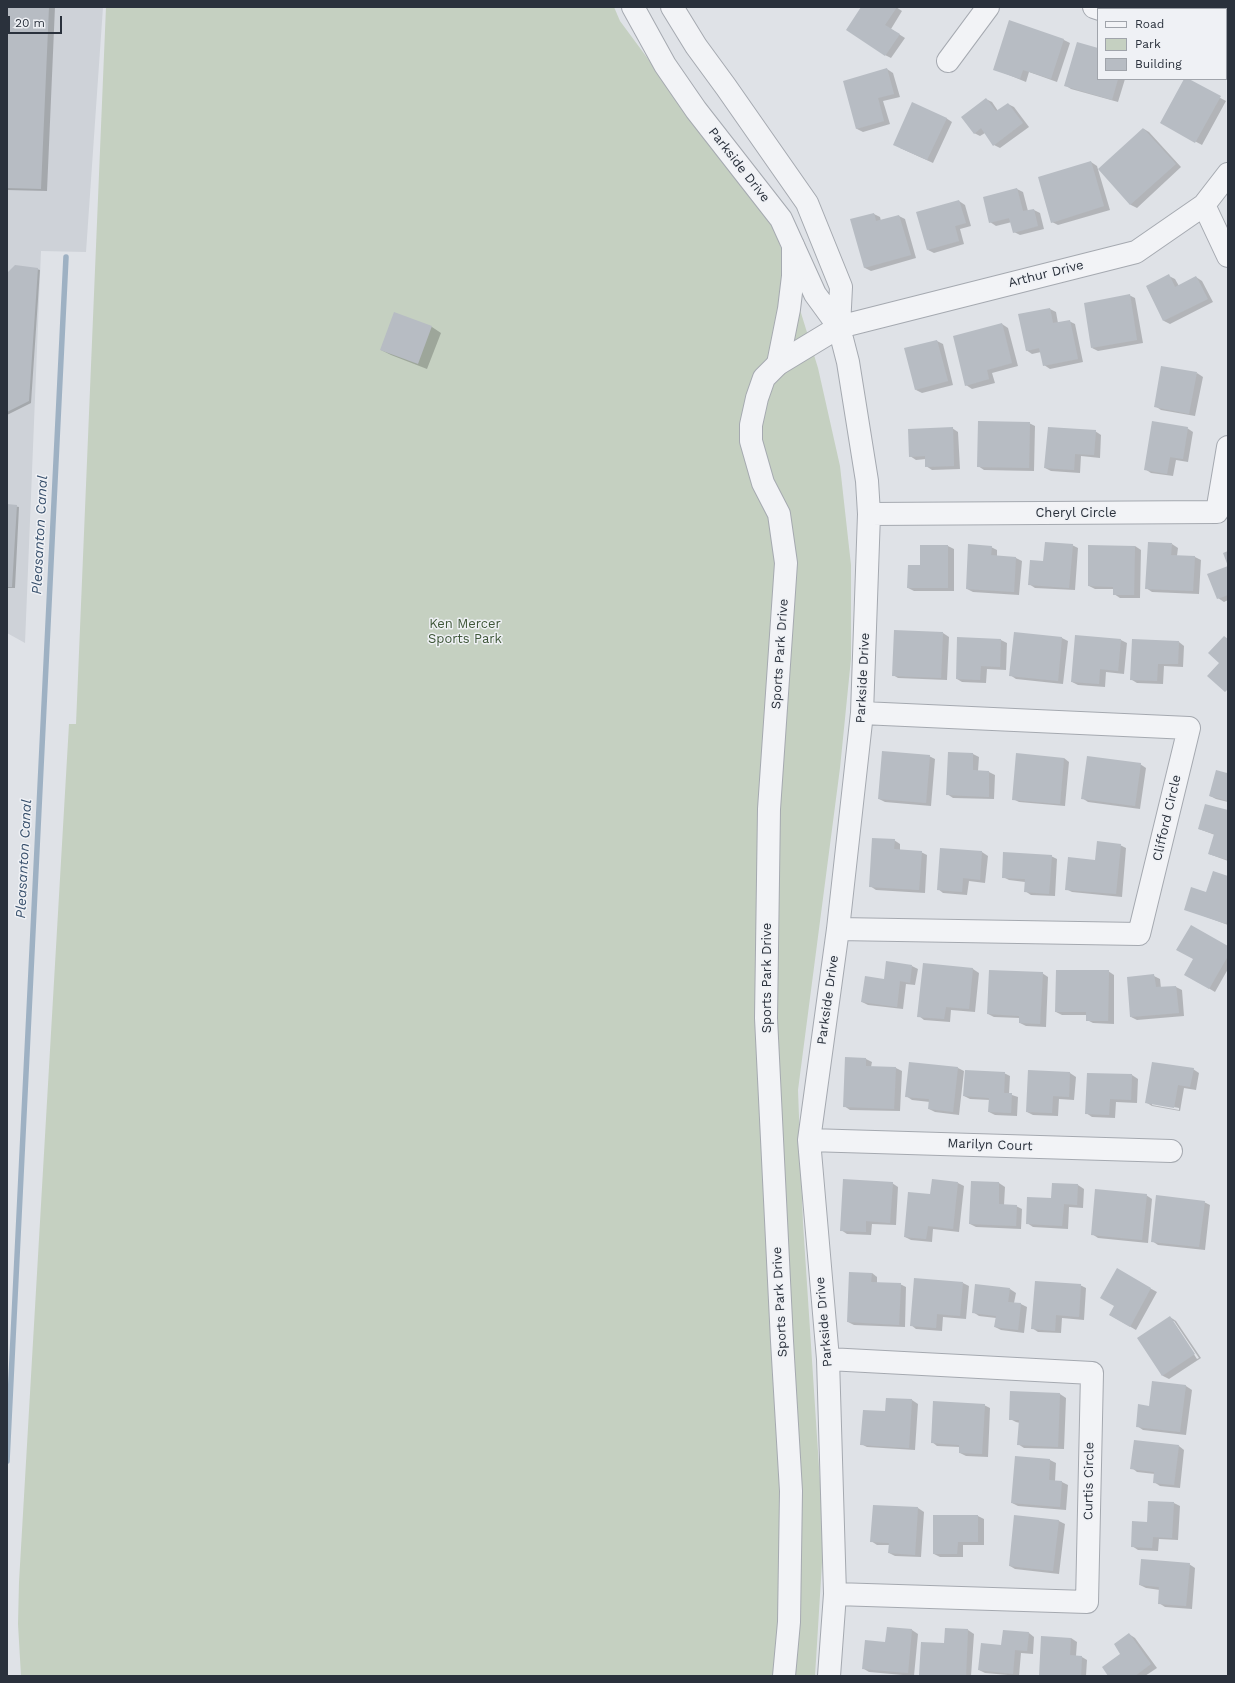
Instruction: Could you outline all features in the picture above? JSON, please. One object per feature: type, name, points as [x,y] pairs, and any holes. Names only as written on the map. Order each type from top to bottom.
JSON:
[{"type":"street","name":"Parkside Drive","points":[[633,7],[665,65],[696,110],[781,220],[815,294],[839,327]]},
{"type":"street","name":"Parkside Drive","points":[[672,7],[696,46],[807,203],[841,287],[839,327],[848,362],[867,481],[869,514],[862,713],[838,930],[809,1140],[828,1359],[835,1594],[829,1676]]},
{"type":"street","points":[[948,60],[988,7]]},
{"type":"street","name":"Arthur Drive","points":[[839,327],[1136,252],[1204,205],[1228,174]]},
{"type":"street","points":[[1204,205],[1228,256]]},
{"type":"street","points":[[778,364],[789,309],[793,276],[793,246]]},
{"type":"street","name":"Sports Park Drive","points":[[784,1676],[789,1622],[791,1491],[766,1018],[769,809],[786,562],[779,514],[763,483],[751,441],[752,425],[757,398],[764,378],[778,364],[839,327]]},
{"type":"street","name":"Cheryl Circle","points":[[869,514],[1217,512],[1228,447]]},
{"type":"street","name":"Clifford Circle","points":[[838,930],[1139,934],[1188,728],[862,713]]},
{"type":"street","name":"Marilyn Court","points":[[809,1140],[1171,1151]]},
{"type":"street","name":"Curtis Circle","points":[[828,1359],[1092,1373],[1086,1602],[835,1594]]},
{"type":"shaded area","points":[[7,7],[103,7],[86,252],[41,251],[25,643],[7,633]]},
{"type":"green space","name":"Ken Mercer Sports Park","points":[[106,7],[614,7],[620,21],[776,232],[818,368],[840,466],[851,565],[851,659],[840,768],[798,1090],[803,1223],[822,1513],[822,1563],[815,1676],[21,1676],[18,1624],[19,1582],[69,724],[76,724]]},
{"type":"building","points":[[7,7],[49,7],[41,189],[7,188]]},
{"type":"building","points":[[861,7],[897,7],[885,25],[900,34],[885,56],[846,30]]},
{"type":"building","points":[[1009,20],[1064,39],[1051,79],[1023,70],[1020,79],[993,70]]},
{"type":"building","points":[[1077,42],[1097,48],[1097,80],[1118,80],[1112,100],[1064,86]]},
{"type":"building","points":[[887,68],[894,94],[878,98],[884,121],[856,129],[843,81]]},
{"type":"building","points":[[1183,80],[1191,80],[1221,96],[1195,143],[1160,123]]},
{"type":"building","points":[[986,98],[996,111],[1008,103],[1023,123],[993,146],[981,128],[974,134],[961,117]]},
{"type":"building","points":[[912,102],[947,118],[927,160],[893,145]]},
{"type":"building","points":[[1143,128],[1176,164],[1130,205],[1098,169]]},
{"type":"building","points":[[1091,161],[1104,206],[1051,223],[1038,177]]},
{"type":"building","points":[[1017,188],[1023,211],[1034,209],[1038,226],[1013,233],[1009,218],[989,223],[983,197]]},
{"type":"building","points":[[959,200],[966,223],[955,226],[959,241],[927,250],[916,212]]},
{"type":"building","points":[[874,213],[876,221],[899,215],[911,255],[864,268],[850,219]]},
{"type":"building","points":[[15,265],[38,268],[29,401],[7,412],[7,273]]},
{"type":"building","points":[[1169,274],[1175,287],[1196,276],[1208,299],[1163,321],[1146,286]]},
{"type":"building","points":[[1130,294],[1137,340],[1091,348],[1084,303]]},
{"type":"building","points":[[1050,308],[1053,323],[1070,320],[1078,359],[1043,366],[1039,348],[1026,351],[1018,314]]},
{"type":"building","points":[[394,312],[432,326],[418,364],[380,350]]},
{"type":"building","points":[[1002,323],[1012,363],[987,370],[989,379],[965,386],[953,336]]},
{"type":"building","points":[[937,340],[948,381],[915,390],[904,348]]},
{"type":"building","points":[[1161,366],[1197,372],[1189,414],[1154,407]]},
{"type":"building","points":[[978,421],[1030,422],[1029,468],[977,467]]},
{"type":"building","points":[[1152,421],[1188,427],[1183,459],[1170,457],[1167,474],[1144,470]]},
{"type":"building","points":[[953,427],[954,466],[925,467],[925,456],[909,457],[908,429]]},
{"type":"building","points":[[1048,427],[1096,430],[1094,455],[1075,454],[1074,470],[1044,468]]},
{"type":"building","points":[[7,504],[17,505],[12,587],[7,587]]},
{"type":"building","points":[[1045,542],[1073,544],[1069,588],[1028,585],[1030,560],[1043,561]]},
{"type":"building","points":[[1148,542],[1172,543],[1171,555],[1195,556],[1193,591],[1145,589]]},
{"type":"building","points":[[968,544],[992,546],[991,555],[1016,557],[1014,592],[966,589]]},
{"type":"building","points":[[920,545],[948,545],[948,588],[907,588],[908,565],[920,565]]},
{"type":"building","points":[[1088,545],[1135,546],[1134,595],[1113,595],[1113,587],[1088,586]]},
{"type":"building","points":[[1228,551],[1228,566],[1223,553]]},
{"type":"building","points":[[1228,566],[1228,595],[1217,599],[1207,574]]},
{"type":"building","points":[[894,630],[943,632],[941,678],[892,676]]},
{"type":"building","points":[[1014,632],[1062,637],[1058,681],[1009,676]]},
{"type":"building","points":[[1075,635],[1121,639],[1118,671],[1100,669],[1099,684],[1071,682]]},
{"type":"building","points":[[1224,636],[1228,639],[1228,689],[1225,692],[1207,676],[1219,663],[1208,653]]},
{"type":"building","points":[[957,637],[1001,639],[1000,667],[981,666],[980,680],[956,679]]},
{"type":"building","points":[[1132,639],[1179,641],[1178,664],[1158,664],[1157,681],[1130,680]]},
{"type":"building","points":[[882,751],[930,755],[926,803],[878,799]]},
{"type":"building","points":[[948,752],[973,753],[973,770],[989,771],[989,797],[946,795]]},
{"type":"building","points":[[1016,753],[1064,758],[1060,804],[1012,800]]},
{"type":"building","points":[[1087,756],[1141,763],[1135,806],[1081,799]]},
{"type":"building","points":[[1216,770],[1227,773],[1228,770],[1228,801],[1209,796]]},
{"type":"building","points":[[1205,804],[1228,810],[1228,860],[1208,854],[1214,834],[1198,829]]},
{"type":"building","points":[[872,838],[895,839],[894,849],[922,851],[919,890],[869,887]]},
{"type":"building","points":[[1097,841],[1121,844],[1116,894],[1065,890],[1068,857],[1095,860]]},
{"type":"building","points":[[940,848],[982,851],[980,880],[963,878],[962,892],[937,890]]},
{"type":"building","points":[[1003,852],[1052,855],[1049,894],[1024,892],[1025,879],[1002,878]]},
{"type":"building","points":[[1213,871],[1228,876],[1228,917],[1226,924],[1184,910],[1191,887],[1206,892]]},
{"type":"building","points":[[1191,925],[1228,946],[1228,956],[1209,989],[1184,975],[1193,959],[1176,950]]},
{"type":"building","points":[[886,961],[912,965],[910,983],[900,981],[897,1007],[861,1002],[865,976],[884,979]]},
{"type":"building","points":[[923,963],[973,968],[969,1009],[946,1007],[944,1019],[917,1017]]},
{"type":"building","points":[[989,970],[1043,972],[1040,1024],[1019,1023],[1019,1016],[987,1014]]},
{"type":"building","points":[[1056,970],[1109,970],[1108,1021],[1086,1021],[1086,1012],[1055,1012]]},
{"type":"building","points":[[1154,974],[1156,987],[1176,986],[1179,1013],[1130,1017],[1127,977]]},
{"type":"building","points":[[845,1057],[866,1058],[866,1066],[896,1067],[894,1109],[843,1107]]},
{"type":"building","points":[[909,1062],[958,1067],[953,1112],[928,1109],[929,1099],[905,1097]]},
{"type":"building","points":[[1152,1062],[1194,1068],[1190,1087],[1178,1085],[1174,1108],[1145,1103]]},
{"type":"building","points":[[965,1070],[1005,1072],[1004,1093],[1012,1093],[1011,1113],[988,1112],[989,1098],[963,1096]]},
{"type":"building","points":[[1028,1070],[1070,1072],[1069,1097],[1053,1096],[1052,1113],[1026,1112]]},
{"type":"building","points":[[1087,1073],[1132,1074],[1131,1100],[1110,1099],[1109,1115],[1085,1114]]},
{"type":"building","points":[[843,1179],[893,1182],[890,1223],[866,1221],[866,1232],[840,1231]]},
{"type":"building","points":[[932,1179],[958,1182],[953,1229],[928,1226],[926,1239],[904,1237],[908,1192],[930,1194]]},
{"type":"building","points":[[971,1181],[999,1182],[999,1204],[1017,1205],[1016,1226],[969,1224]]},
{"type":"building","points":[[1052,1183],[1078,1184],[1077,1205],[1064,1204],[1062,1226],[1026,1224],[1027,1197],[1051,1198]]},
{"type":"building","points":[[1095,1189],[1147,1194],[1142,1240],[1091,1235]]},
{"type":"building","points":[[1156,1195],[1205,1201],[1199,1247],[1151,1242]]},
{"type":"building","points":[[1117,1268],[1151,1288],[1130,1327],[1109,1315],[1114,1306],[1100,1298]]},
{"type":"building","points":[[849,1272],[872,1273],[871,1282],[901,1283],[899,1325],[847,1322]]},
{"type":"building","points":[[914,1278],[963,1282],[960,1316],[937,1314],[936,1328],[910,1326]]},
{"type":"building","points":[[1035,1281],[1081,1284],[1079,1317],[1056,1315],[1055,1331],[1031,1329]]},
{"type":"building","points":[[975,1284],[1010,1288],[1008,1302],[1021,1303],[1018,1330],[994,1327],[996,1316],[972,1313]]},
{"type":"building","points":[[1170,1316],[1195,1354],[1162,1376],[1137,1338]]},
{"type":"building","points":[[1152,1381],[1186,1385],[1180,1432],[1136,1427],[1138,1404],[1149,1406]]},
{"type":"building","points":[[1010,1391],[1060,1393],[1058,1447],[1017,1445],[1019,1420],[1009,1420]]},
{"type":"building","points":[[886,1398],[912,1399],[909,1448],[860,1445],[863,1410],[885,1411]]},
{"type":"building","points":[[933,1401],[985,1404],[982,1454],[959,1453],[959,1445],[931,1443]]},
{"type":"building","points":[[1134,1440],[1179,1445],[1174,1485],[1153,1483],[1154,1472],[1130,1469]]},
{"type":"building","points":[[1015,1456],[1050,1459],[1049,1480],[1062,1481],[1060,1507],[1011,1503]]},
{"type":"building","points":[[1148,1501],[1174,1502],[1172,1538],[1153,1537],[1152,1548],[1131,1547],[1132,1521],[1147,1522]]},
{"type":"building","points":[[873,1505],[918,1507],[915,1555],[888,1553],[889,1543],[870,1542]]},
{"type":"building","points":[[933,1515],[978,1515],[978,1542],[958,1542],[957,1554],[933,1554]]},
{"type":"building","points":[[1014,1515],[1059,1520],[1053,1571],[1009,1566]]},
{"type":"building","points":[[1141,1559],[1190,1563],[1186,1606],[1158,1604],[1159,1587],[1139,1585]]},
{"type":"building","points":[[887,1627],[912,1629],[908,1673],[862,1669],[865,1640],[885,1642]]},
{"type":"building","points":[[945,1628],[968,1629],[966,1676],[919,1675],[921,1642],[944,1643]]},
{"type":"building","points":[[1003,1630],[1029,1632],[1027,1651],[1015,1650],[1013,1674],[978,1670],[981,1643],[1001,1645]]},
{"type":"building","points":[[1129,1633],[1151,1664],[1135,1676],[1108,1676],[1102,1667],[1120,1654],[1114,1644]]},
{"type":"building","points":[[1041,1636],[1071,1638],[1070,1655],[1082,1656],[1081,1676],[1039,1676]]},
{"type":"waterway","name":"Pleasanton Canal","points":[[7,1461],[66,257]]}]
